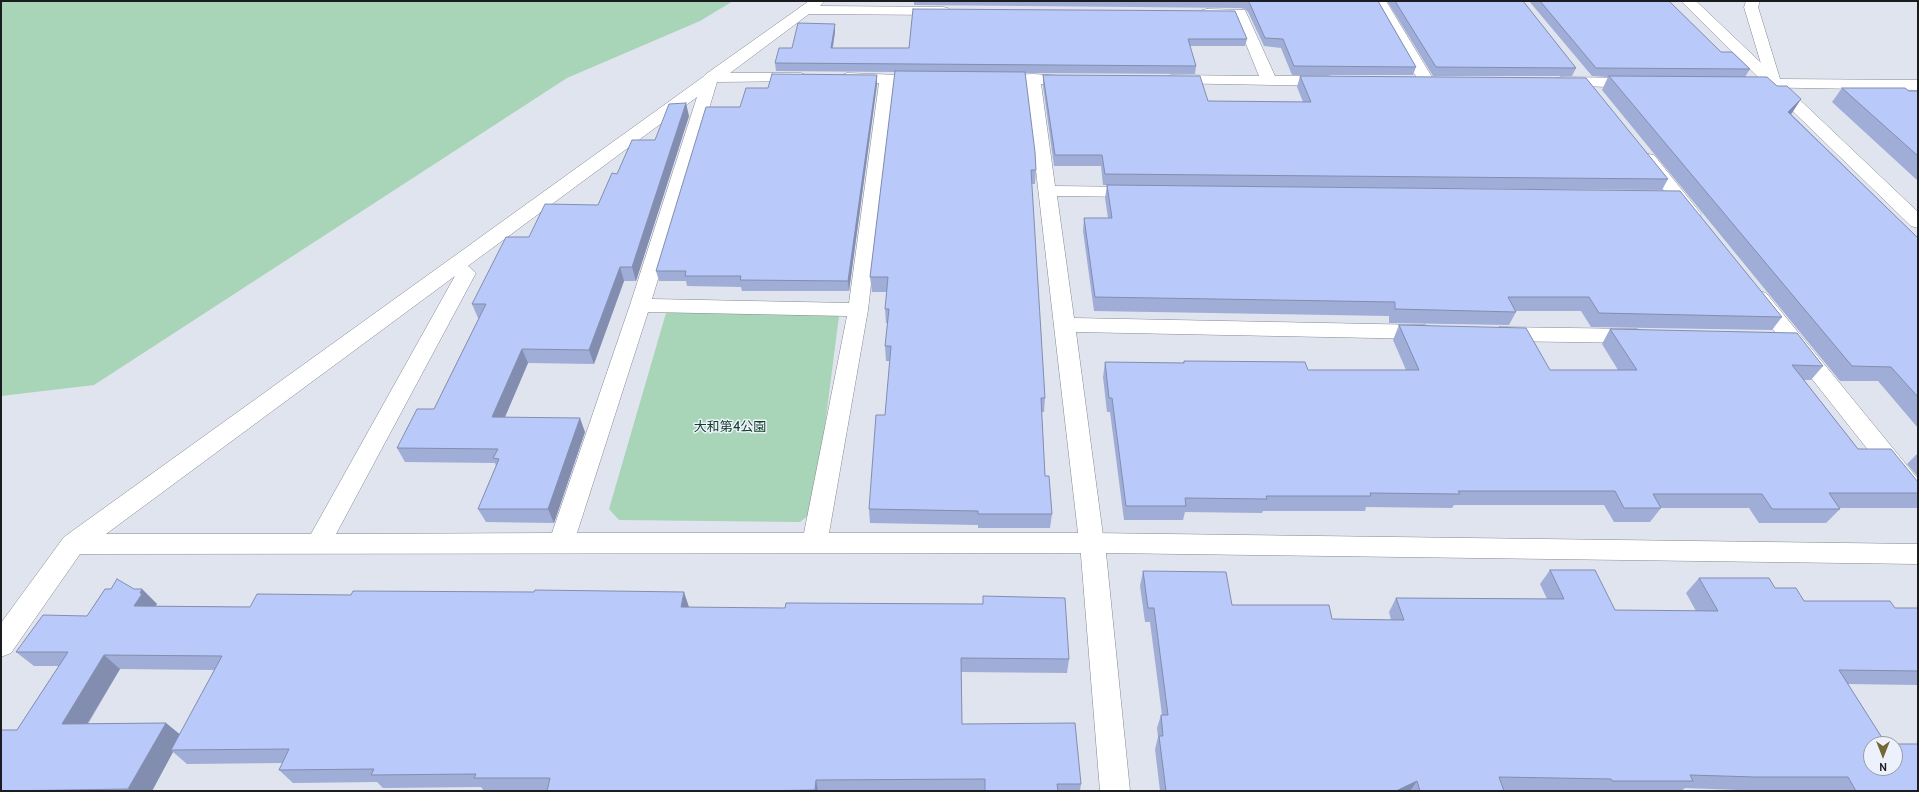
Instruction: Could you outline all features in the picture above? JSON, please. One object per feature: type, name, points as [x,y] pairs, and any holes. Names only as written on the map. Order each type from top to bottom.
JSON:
[{"type":"street","points":[[1379,1],[1427,82]]},
{"type":"street","points":[[1688,1],[1918,222]]},
{"type":"street","points":[[1753,1],[1751,7],[1774,84]]},
{"type":"street","points":[[1,644],[73,544],[711,77],[811,6],[955,11]]},
{"type":"street","points":[[1193,13],[1238,7],[1269,81]]},
{"type":"street","points":[[1572,65],[1601,101]]},
{"type":"street","points":[[711,77],[815,78]]},
{"type":"street","points":[[561,544],[640,305],[711,77]]},
{"type":"street","points":[[831,78],[941,79]]},
{"type":"street","points":[[815,543],[858,310],[887,78]]},
{"type":"street","points":[[979,79],[1088,80]]},
{"type":"street","points":[[1033,79],[1092,543],[1116,791]]},
{"type":"street","points":[[1159,80],[1340,81]]},
{"type":"street","points":[[1411,82],[1443,82]]},
{"type":"street","points":[[1546,82],[1649,83]]},
{"type":"street","points":[[1735,84],[1918,85]]},
{"type":"street","points":[[1635,143],[1704,228]]},
{"type":"street","points":[[1048,191],[1151,192]]},
{"type":"street","points":[[1655,198],[1679,198]]},
{"type":"street","points":[[318,544],[466,273],[454,265]]},
{"type":"street","points":[[1748,284],[1918,496]]},
{"type":"street","points":[[640,305],[858,310]]},
{"type":"street","points":[[1065,325],[1441,332]]},
{"type":"street","points":[[1480,333],[1656,336]]},
{"type":"street","points":[[1768,339],[1792,339]]},
{"type":"street","points":[[73,544],[1092,543],[1918,554]]},
{"type":"green space","points":[[1,1],[733,1],[700,21],[567,78],[94,385],[1,396]]},
{"type":"green space","name":"大和第4公園","points":[[681,309],[831,312],[839,316],[814,511],[800,522],[619,520],[609,509],[666,313]]},
{"type":"building","points":[[1248,1],[1378,1],[1416,67],[1294,66],[1283,39],[1265,38]]},
{"type":"building","points":[[1395,1],[1523,1],[1576,68],[1436,67]]},
{"type":"building","points":[[1540,1],[1669,1],[1721,52],[1732,52],[1750,69],[1596,68]]},
{"type":"building","points":[[913,9],[1235,11],[1247,39],[1188,39],[1196,66],[775,63],[779,48],[792,48],[798,23],[835,24],[831,48],[909,48]]},
{"type":"building","points":[[895,71],[1025,72],[1035,152],[1036,170],[1031,170],[1045,398],[1041,398],[1045,476],[1049,476],[1052,514],[978,514],[978,511],[869,509],[876,415],[885,415],[891,346],[885,346],[889,309],[885,309],[888,277],[870,277]]},
{"type":"building","points":[[772,74],[877,75],[848,281],[740,280],[741,276],[685,276],[686,271],[656,271],[706,107],[740,107],[746,88],[768,88]]},
{"type":"building","points":[[1043,75],[1200,76],[1208,101],[1311,102],[1300,76],[1586,78],[1668,179],[1105,174],[1102,155],[1055,155]]},
{"type":"building","points":[[1609,76],[1767,77],[1777,86],[1787,86],[1801,99],[1788,112],[1918,238],[1918,397],[1891,367],[1852,366]]},
{"type":"building","points":[[1842,88],[1905,88],[1909,91],[1918,91],[1918,156]]},
{"type":"building","points":[[686,103],[632,267],[620,267],[589,350],[522,349],[492,417],[580,418],[548,509],[478,509],[499,459],[493,458],[498,449],[397,448],[417,409],[434,409],[486,304],[472,304],[506,237],[529,237],[545,204],[598,205],[612,173],[617,174],[632,140],[655,140],[669,104]]},
{"type":"building","points":[[1107,185],[1680,191],[1782,317],[1599,313],[1589,297],[1508,297],[1516,312],[1395,309],[1395,302],[1095,297],[1084,218],[1112,218]]},
{"type":"building","points":[[1399,325],[1526,328],[1550,370],[1637,370],[1610,329],[1797,333],[1823,366],[1792,365],[1858,449],[1891,449],[1918,482],[1918,493],[1829,493],[1840,509],[1772,509],[1762,494],[1653,494],[1661,508],[1624,508],[1615,491],[1458,491],[1460,494],[1370,493],[1371,496],[1266,496],[1267,499],[1185,498],[1186,506],[1126,506],[1112,398],[1109,398],[1105,362],[1305,362],[1308,370],[1419,370]]},
{"type":"building","points":[[1550,570],[1595,570],[1615,610],[1718,611],[1699,578],[1769,578],[1775,588],[1796,588],[1804,601],[1890,601],[1895,608],[1918,608],[1918,671],[1839,670],[1881,736],[1863,736],[1863,776],[1903,776],[1903,744],[1918,744],[1918,791],[1856,791],[1848,777],[1690,775],[1693,781],[1612,781],[1611,779],[1499,777],[1504,791],[1420,791],[1417,781],[1396,791],[1166,791],[1159,736],[1163,736],[1161,715],[1168,715],[1154,608],[1148,608],[1143,571],[1226,572],[1232,605],[1329,605],[1332,619],[1404,620],[1396,598],[1564,599]]},
{"type":"building","points":[[117,579],[134,589],[142,589],[140,593],[142,594],[134,606],[250,607],[257,594],[351,595],[353,591],[534,592],[535,590],[684,592],[681,607],[785,608],[786,603],[983,604],[983,596],[1065,598],[1069,659],[961,658],[962,724],[1075,723],[1081,784],[1057,784],[1058,791],[985,791],[985,779],[816,780],[815,790],[547,791],[550,778],[474,778],[476,774],[371,775],[374,769],[279,770],[289,749],[171,750],[222,656],[104,655],[62,724],[166,723],[128,789],[1,791],[1,730],[17,730],[68,652],[16,652],[43,615],[87,616],[105,589],[111,589]]}]
